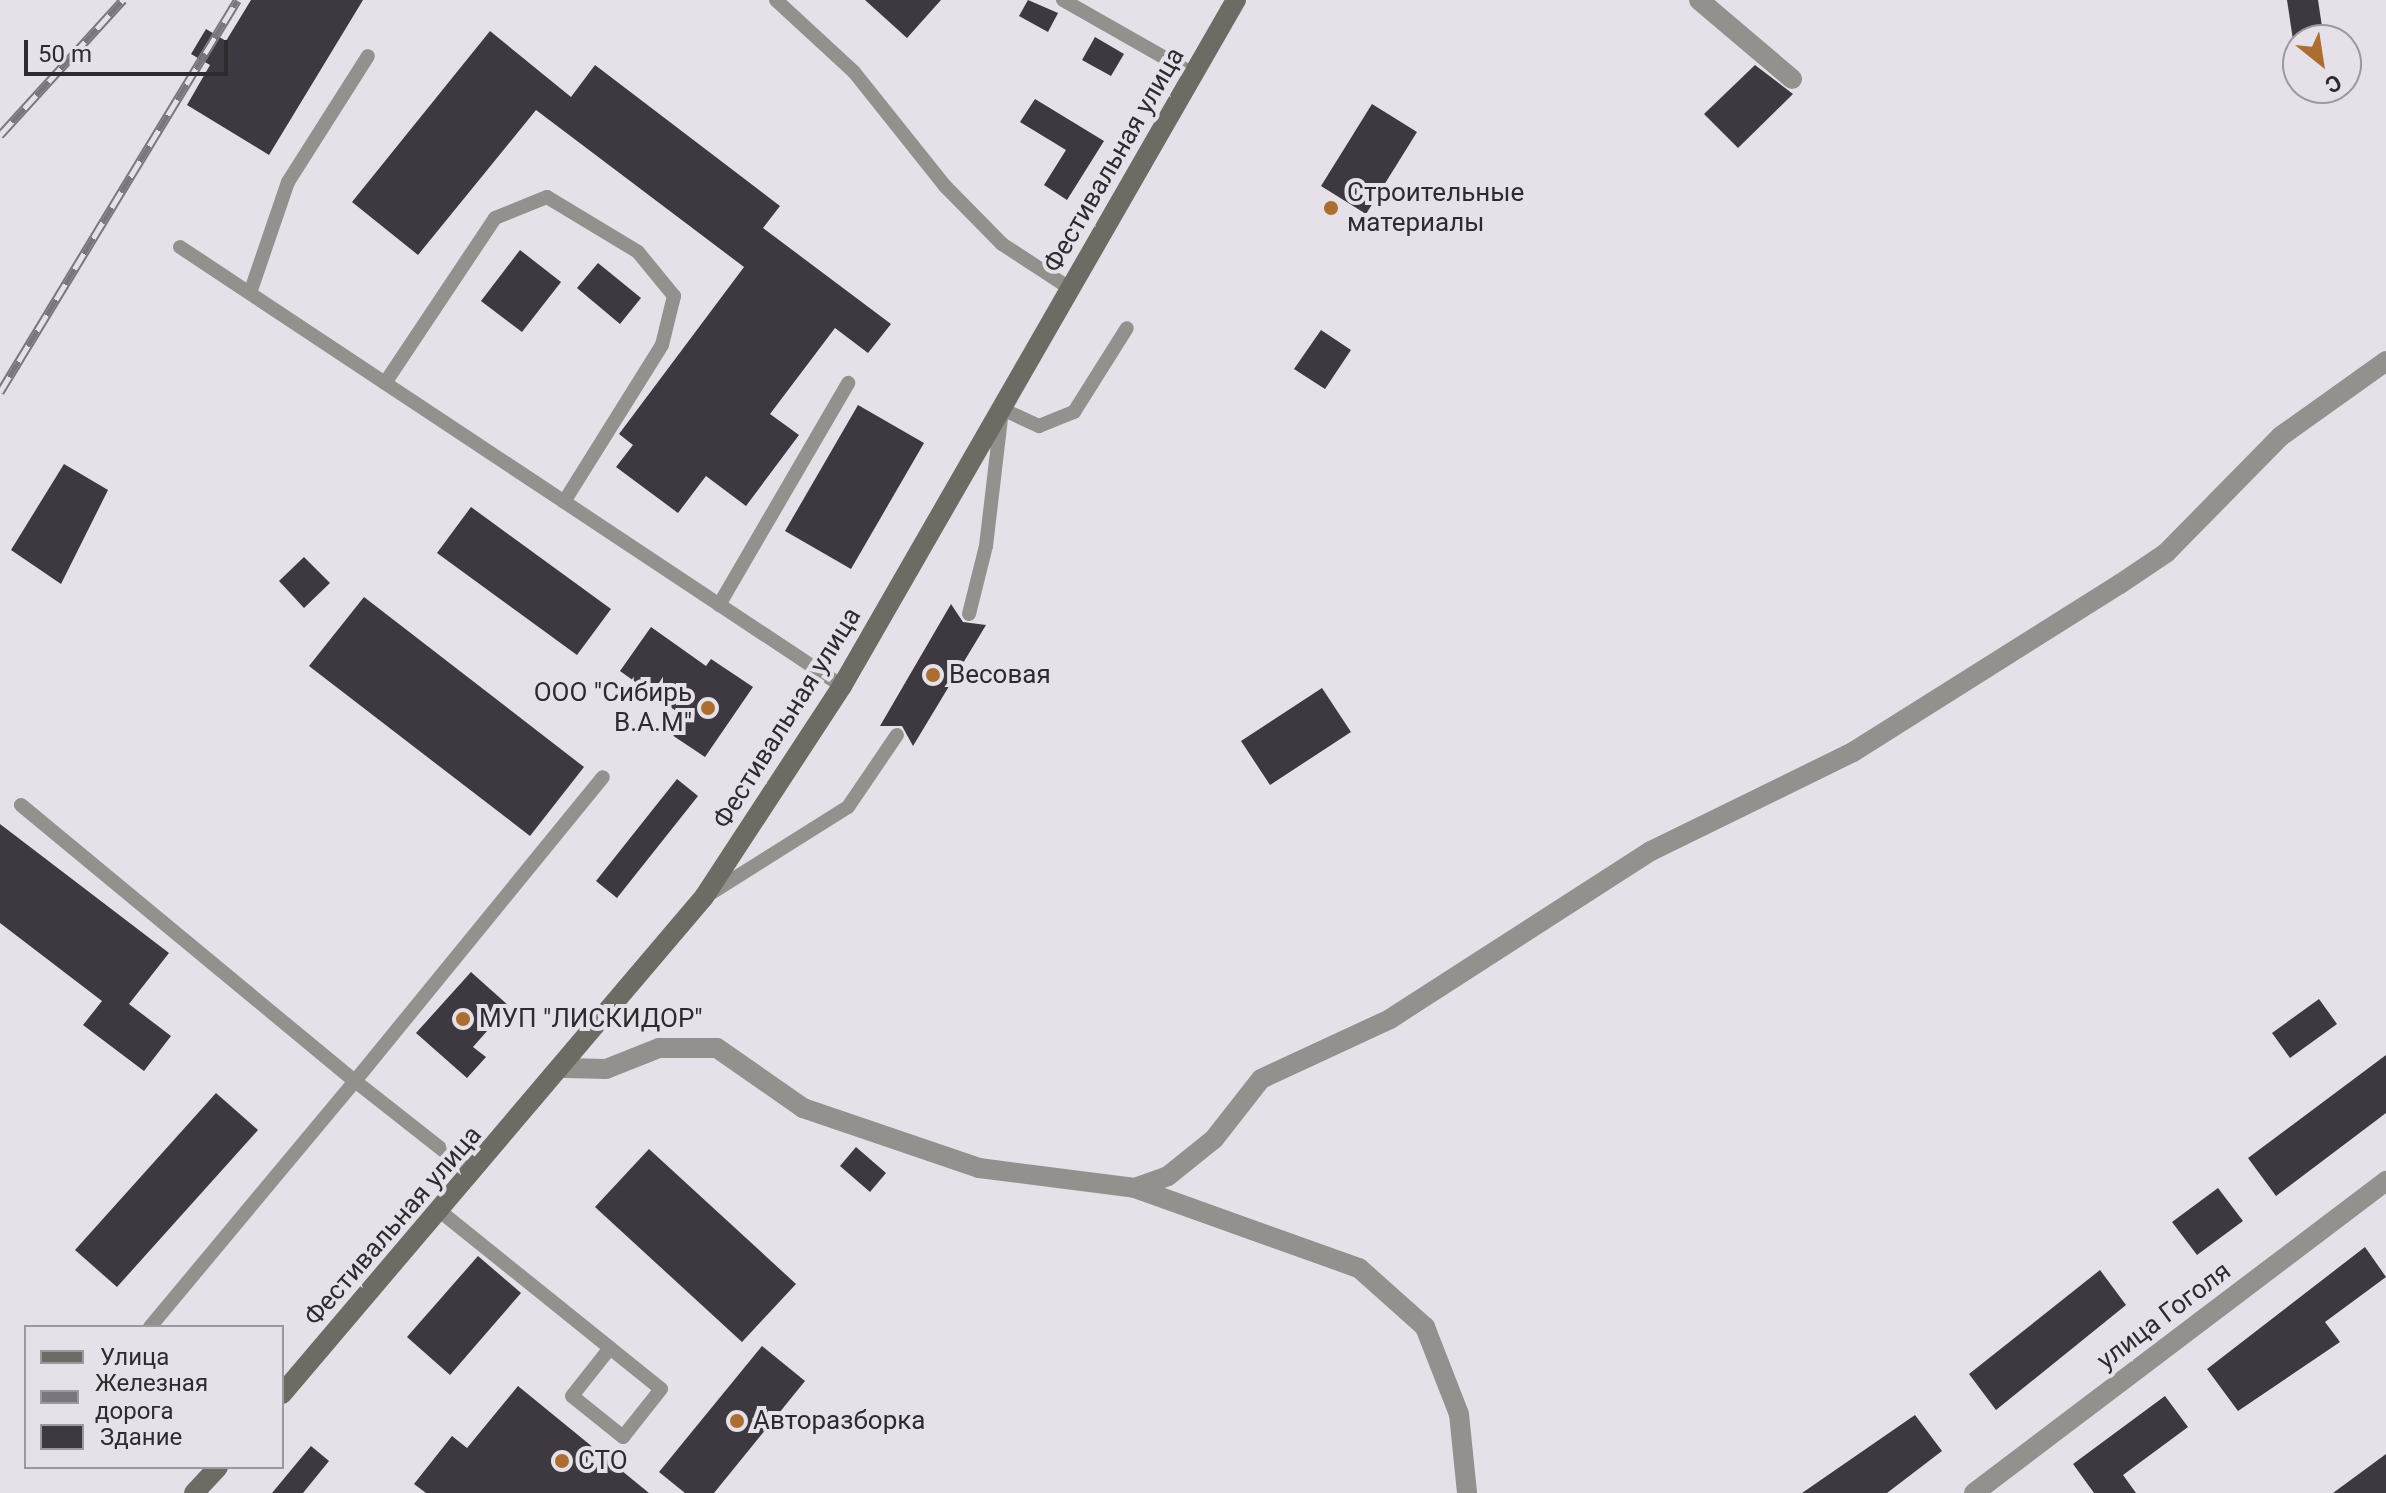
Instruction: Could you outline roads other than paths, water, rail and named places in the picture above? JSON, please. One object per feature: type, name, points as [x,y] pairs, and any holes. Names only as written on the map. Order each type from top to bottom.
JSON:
[{"type":"main road","name":"Фестивальная улица","points":[[284,1392],[565,1068],[704,897],[842,686],[1236,0]]},
{"type":"main road","points":[[194,1493],[216,1469]]},
{"type":"street","points":[[1699,0],[1792,79]]},
{"type":"street","points":[[1135,1188],[1194,1159],[1261,1079],[1390,1019],[1651,851],[1853,752],[2120,584],[2166,553],[2281,436],[2386,361]]},
{"type":"street","points":[[565,1068],[606,1069],[659,1048],[717,1048],[803,1108],[881,1136],[979,1168],[1135,1188],[1359,1268],[1425,1327],[1459,1414],[1467,1493]]},
{"type":"street","name":"улица Гоголя","points":[[1974,1493],[2386,1181]]},
{"type":"lane","points":[[776,0],[854,72],[945,186],[1002,244],[1071,289]]},
{"type":"lane","points":[[1063,0],[1193,74]]},
{"type":"lane","points":[[250,293],[288,182],[368,56]]},
{"type":"lane","points":[[385,383],[495,218],[547,197],[638,252],[674,296],[662,345],[564,502]]},
{"type":"lane","points":[[180,247],[842,686]]},
{"type":"lane","points":[[969,614],[986,546],[1002,409],[1039,426],[1074,412],[1127,328]]},
{"type":"lane","points":[[719,605],[848,383]]},
{"type":"lane","points":[[704,897],[848,807],[897,735]]},
{"type":"lane","points":[[152,1325],[603,777]]},
{"type":"lane","points":[[21,805],[355,1081],[473,1174]]},
{"type":"lane","points":[[441,1212],[661,1389],[623,1437],[572,1396],[610,1348]]},
{"type":"railway","points":[[0,135],[123,0]]},
{"type":"railway","points":[[0,392],[237,0]]},
{"type":"place","name":"Строительные материалы","points":[[1331,208]]},
{"type":"place","name":"Весовая","points":[[933,675]]},
{"type":"place","name":"ООО \"Сибирь В.А.М\"","points":[[708,708]]},
{"type":"place","name":"МУП \"ЛИСКИДОР\"","points":[[463,1019]]},
{"type":"place","name":"Авторазборка","points":[[737,1421]]},
{"type":"place","name":"СТО","points":[[562,1461]]}]
